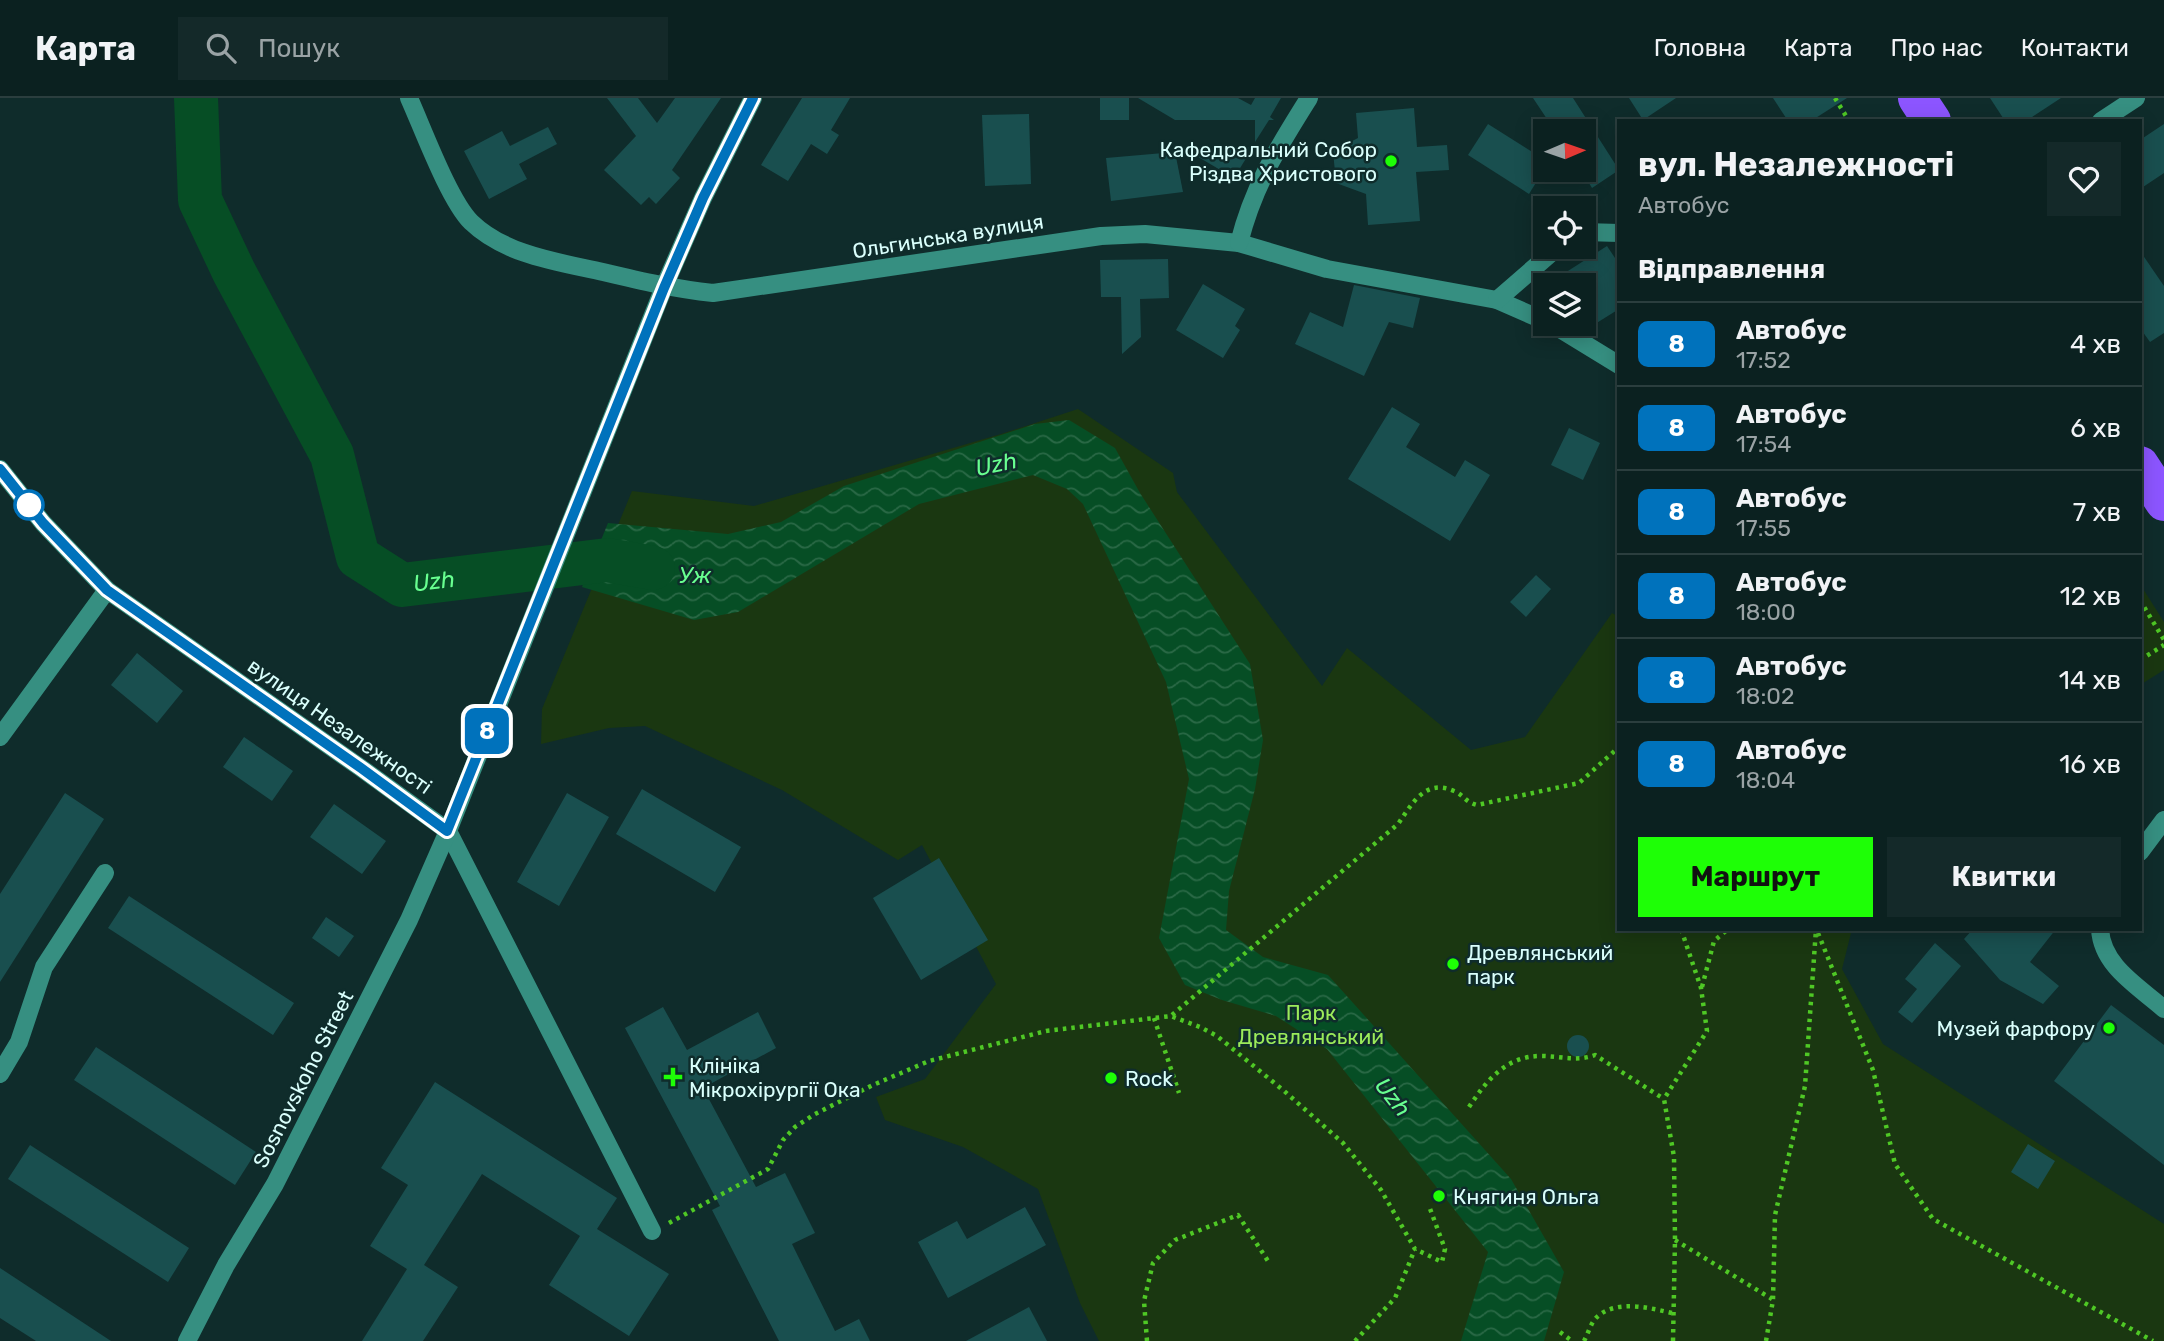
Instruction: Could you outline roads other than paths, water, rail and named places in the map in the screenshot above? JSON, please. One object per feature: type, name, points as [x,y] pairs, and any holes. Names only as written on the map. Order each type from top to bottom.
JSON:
[{"type":"highway","points":[[1917,98],[1931,119]]},
{"type":"highway","points":[[2142,468],[2164,502]]},
{"type":"street","name":"Ольгинська вулиця","points":[[409,98],[450,189],[470,221],[500,243],[542,259],[664,288],[713,293],[1101,236],[1144,234],[1239,243],[1326,270],[1497,300],[1533,316]]},
{"type":"street","points":[[664,288],[703,198],[753,98]]},
{"type":"street","points":[[1239,243],[1247,211],[1261,176],[1309,98]]},
{"type":"street","points":[[2104,119],[2136,98]]},
{"type":"street","points":[[1596,232],[1617,233]]},
{"type":"street","points":[[1497,300],[1544,259]]},
{"type":"street","name":"Sosnovskoho Street","points":[[187,1341],[226,1265],[275,1184],[409,920],[664,288]]},
{"type":"street","points":[[1572,336],[1617,364]]},
{"type":"street","name":"вулиця Незалежності","points":[[0,469],[43,523],[107,590],[447,831],[652,1231]]},
{"type":"street","points":[[0,737],[107,590]]},
{"type":"street","points":[[2142,849],[2164,820]]},
{"type":"street","points":[[0,1074],[19,1042],[44,967],[105,873]]},
{"type":"street","points":[[2100,931],[2100,943],[2110,963],[2164,1009]]},
{"type":"water","name":"Уж","points":[[1069,420],[1115,448],[1140,493],[1250,664],[1263,740],[1255,789],[1229,891],[1226,930],[1263,957],[1328,975],[1511,1179],[1564,1272],[1544,1341],[1461,1341],[1488,1252],[1327,1049],[1276,1016],[1222,1000],[1185,985],[1159,938],[1189,779],[1166,682],[1083,504],[1067,489],[1033,475],[919,504],[738,612],[694,620],[582,587],[608,523],[728,534],[781,522],[844,486],[1035,424]]},
{"type":"waterway","name":"Uzh","points":[[196,98],[200,200],[234,272],[332,455],[358,557],[402,585],[607,560],[653,568]]},
{"type":"place","name":"Кафедральний Собор Різдва Христового","points":[[1391,161]]},
{"type":"place","name":"Древлянський парк","points":[[1453,964]]},
{"type":"place","name":"Музей фарфору","points":[[2109,1028]]},
{"type":"place","name":"Клініка Мікрохірургії Ока","points":[[673,1077]]},
{"type":"place","name":"Rock","points":[[1111,1078]]},
{"type":"place","name":"Княгиня Ольга","points":[[1439,1196]]},
{"type":"park label","name":"Парк Древлянський","points":[[1311,1024]]}]
